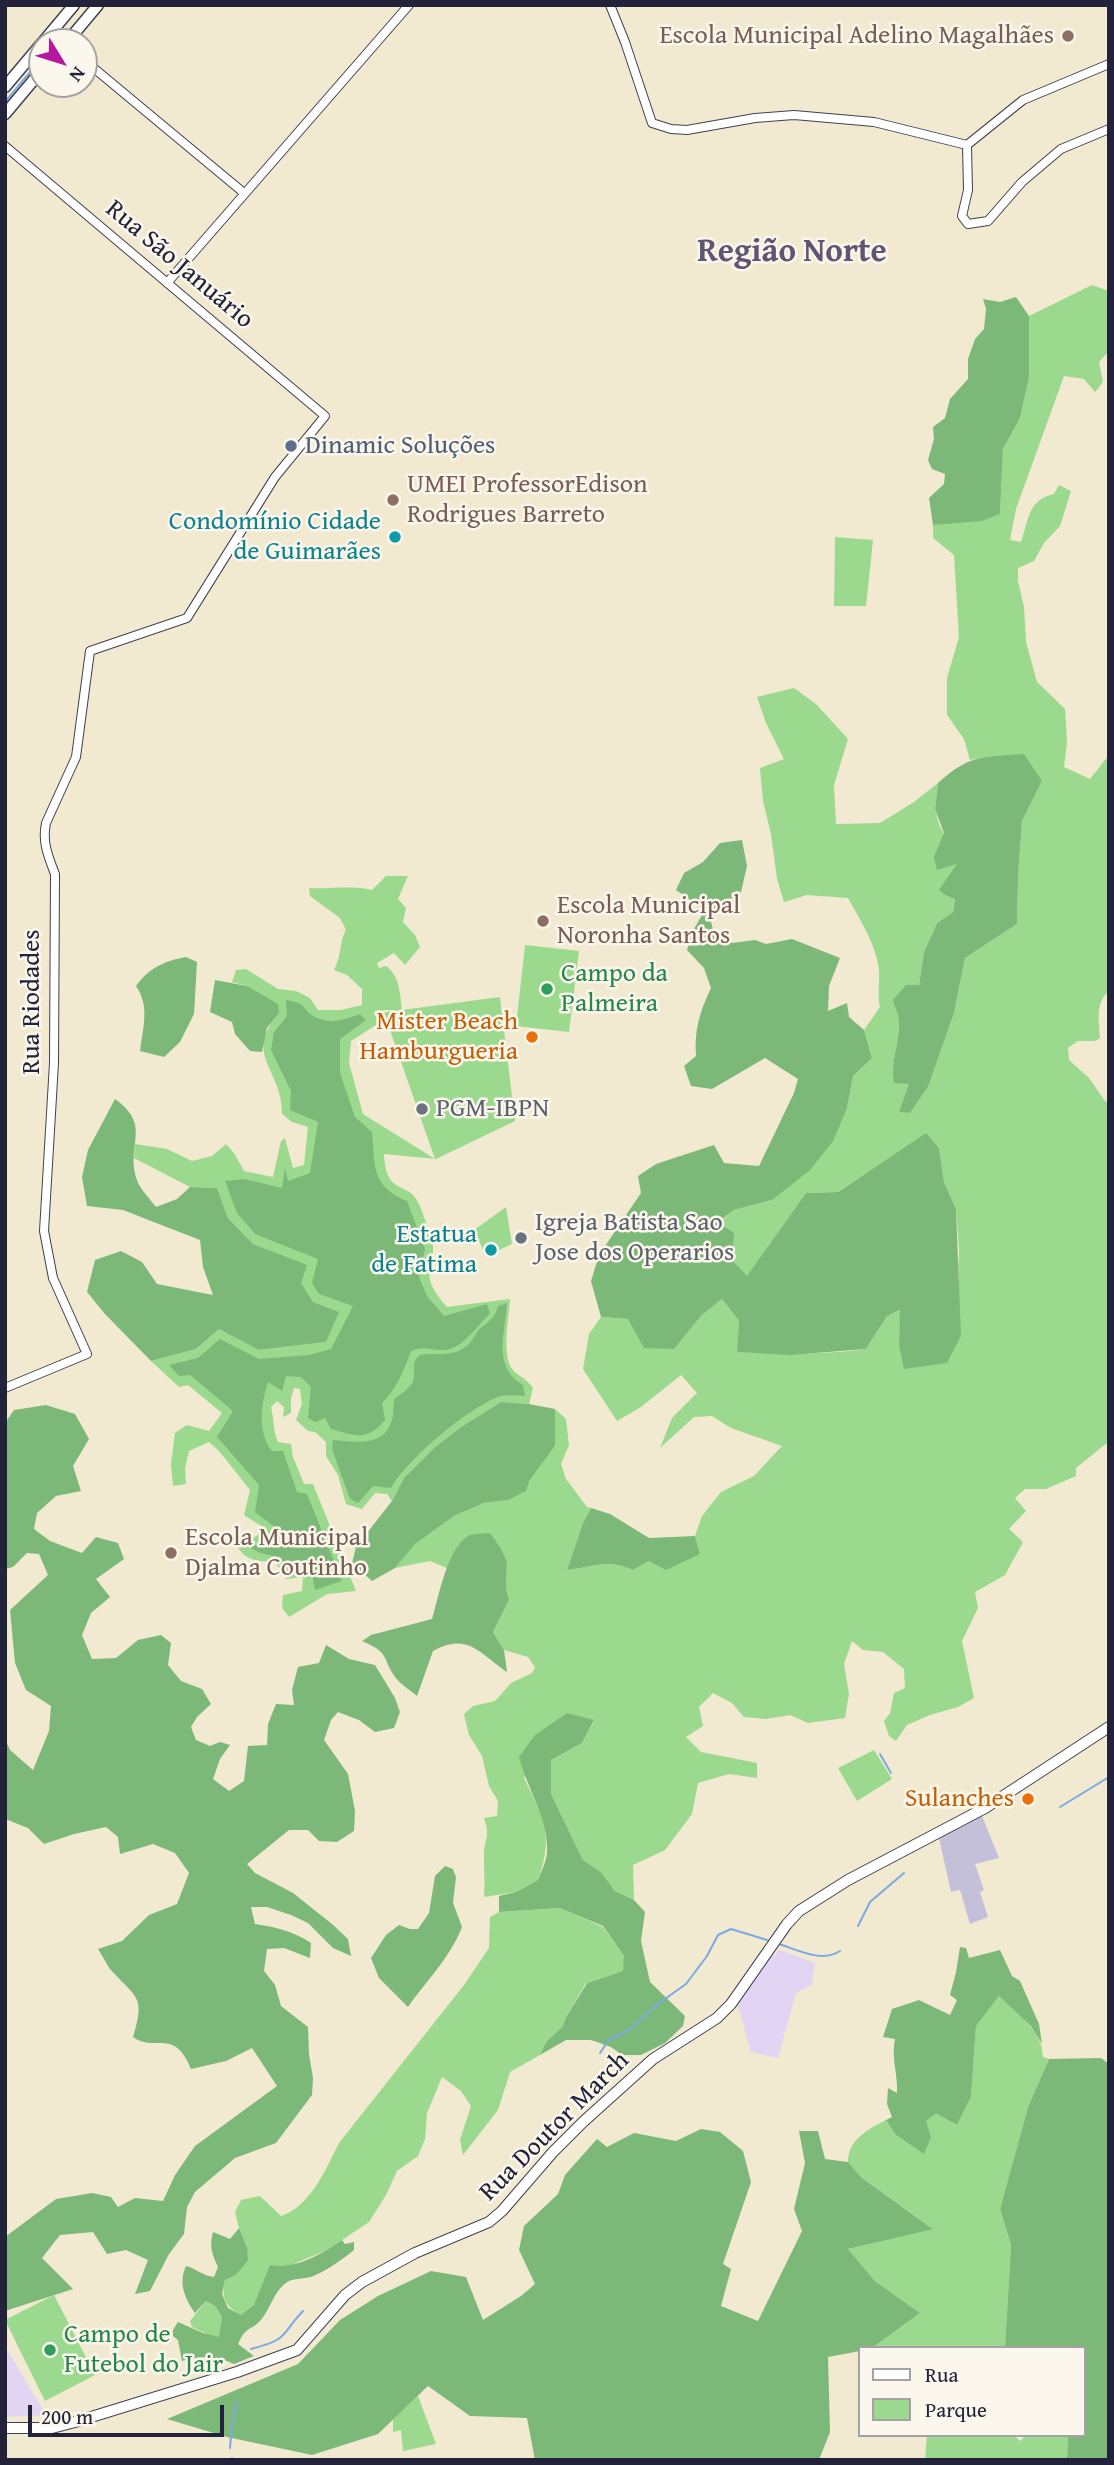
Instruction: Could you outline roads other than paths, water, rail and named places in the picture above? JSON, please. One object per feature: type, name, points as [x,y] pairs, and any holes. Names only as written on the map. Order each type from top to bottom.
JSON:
[{"type":"highway","points":[[55,28],[74,5]]},
{"type":"highway","points":[[79,28],[98,5]]},
{"type":"highway","points":[[5,87],[28,60]]},
{"type":"highway","points":[[5,114],[28,87]]},
{"type":"main road","name":"Rua Doutor March","points":[[5,2428],[52,2428],[187,2388],[297,2350],[345,2295],[362,2282],[415,2253],[479,2228],[496,2217],[583,2122],[653,2059],[717,2018],[731,2004],[787,1924],[807,1905],[883,1860],[985,1808],[1109,1727]]},
{"type":"street","points":[[167,283],[409,5]]},
{"type":"street","points":[[610,5],[652,124],[687,130],[755,118],[793,115],[874,122],[967,145]]},
{"type":"street","points":[[967,145],[1023,100],[1109,64]]},
{"type":"street","points":[[98,72],[244,193]]},
{"type":"street","points":[[967,145],[968,190],[962,216],[968,224],[988,221],[1022,182],[1061,149],[1109,129]]},
{"type":"street","name":"Rua São Januário","points":[[5,146],[325,415],[275,477],[187,618],[90,651]]},
{"type":"street","name":"Rua Riodades","points":[[5,1388],[87,1354],[53,1278],[44,1231],[54,1048],[55,874],[44,846],[44,834],[46,823],[76,757],[90,651]]},
{"type":"waterway","points":[[5,102],[28,75]]},
{"type":"waterway","points":[[880,1754],[891,1773]]},
{"type":"waterway","points":[[1060,1807],[1109,1777]]},
{"type":"waterway","points":[[858,1926],[870,1902],[904,1873]]},
{"type":"waterway","points":[[600,2053],[608,2041],[630,2029],[686,1984],[707,1956],[718,1935],[731,1929],[767,1940]]},
{"type":"waterway","points":[[779,1944],[818,1956],[840,1951]]},
{"type":"waterway","points":[[251,2349],[283,2336],[303,2311]]},
{"type":"waterway","points":[[230,2448],[237,2402]]},
{"type":"place","name":"Escola Municipal Adelino Magalhães","points":[[1068,36]]},
{"type":"place","name":"Dinamic Soluções","points":[[291,446]]},
{"type":"place","name":"UMEI ProfessorEdison Rodrigues Barreto","points":[[393,500]]},
{"type":"place","name":"Condomínio Cidade de Guimarães","points":[[395,537]]},
{"type":"place","name":"Escola Municipal Noronha Santos","points":[[543,921]]},
{"type":"place","name":"Campo da Palmeira","points":[[547,989]]},
{"type":"place","name":"Mister Beach Hamburgueria","points":[[532,1037]]},
{"type":"place","name":"PGM-IBPN","points":[[422,1109]]},
{"type":"place","name":"Igreja Batista Sao Jose dos Operarios","points":[[521,1238]]},
{"type":"place","name":"Estatua de Fatima","points":[[491,1250]]},
{"type":"place","name":"Escola Municipal Djalma Coutinho","points":[[171,1553]]},
{"type":"place","name":"Sulanches","points":[[1028,1799]]},
{"type":"place","name":"Campo de Futebol do Jair","points":[[50,2350]]},
{"type":"district","name":"Região Norte","points":[[792,253]]}]
